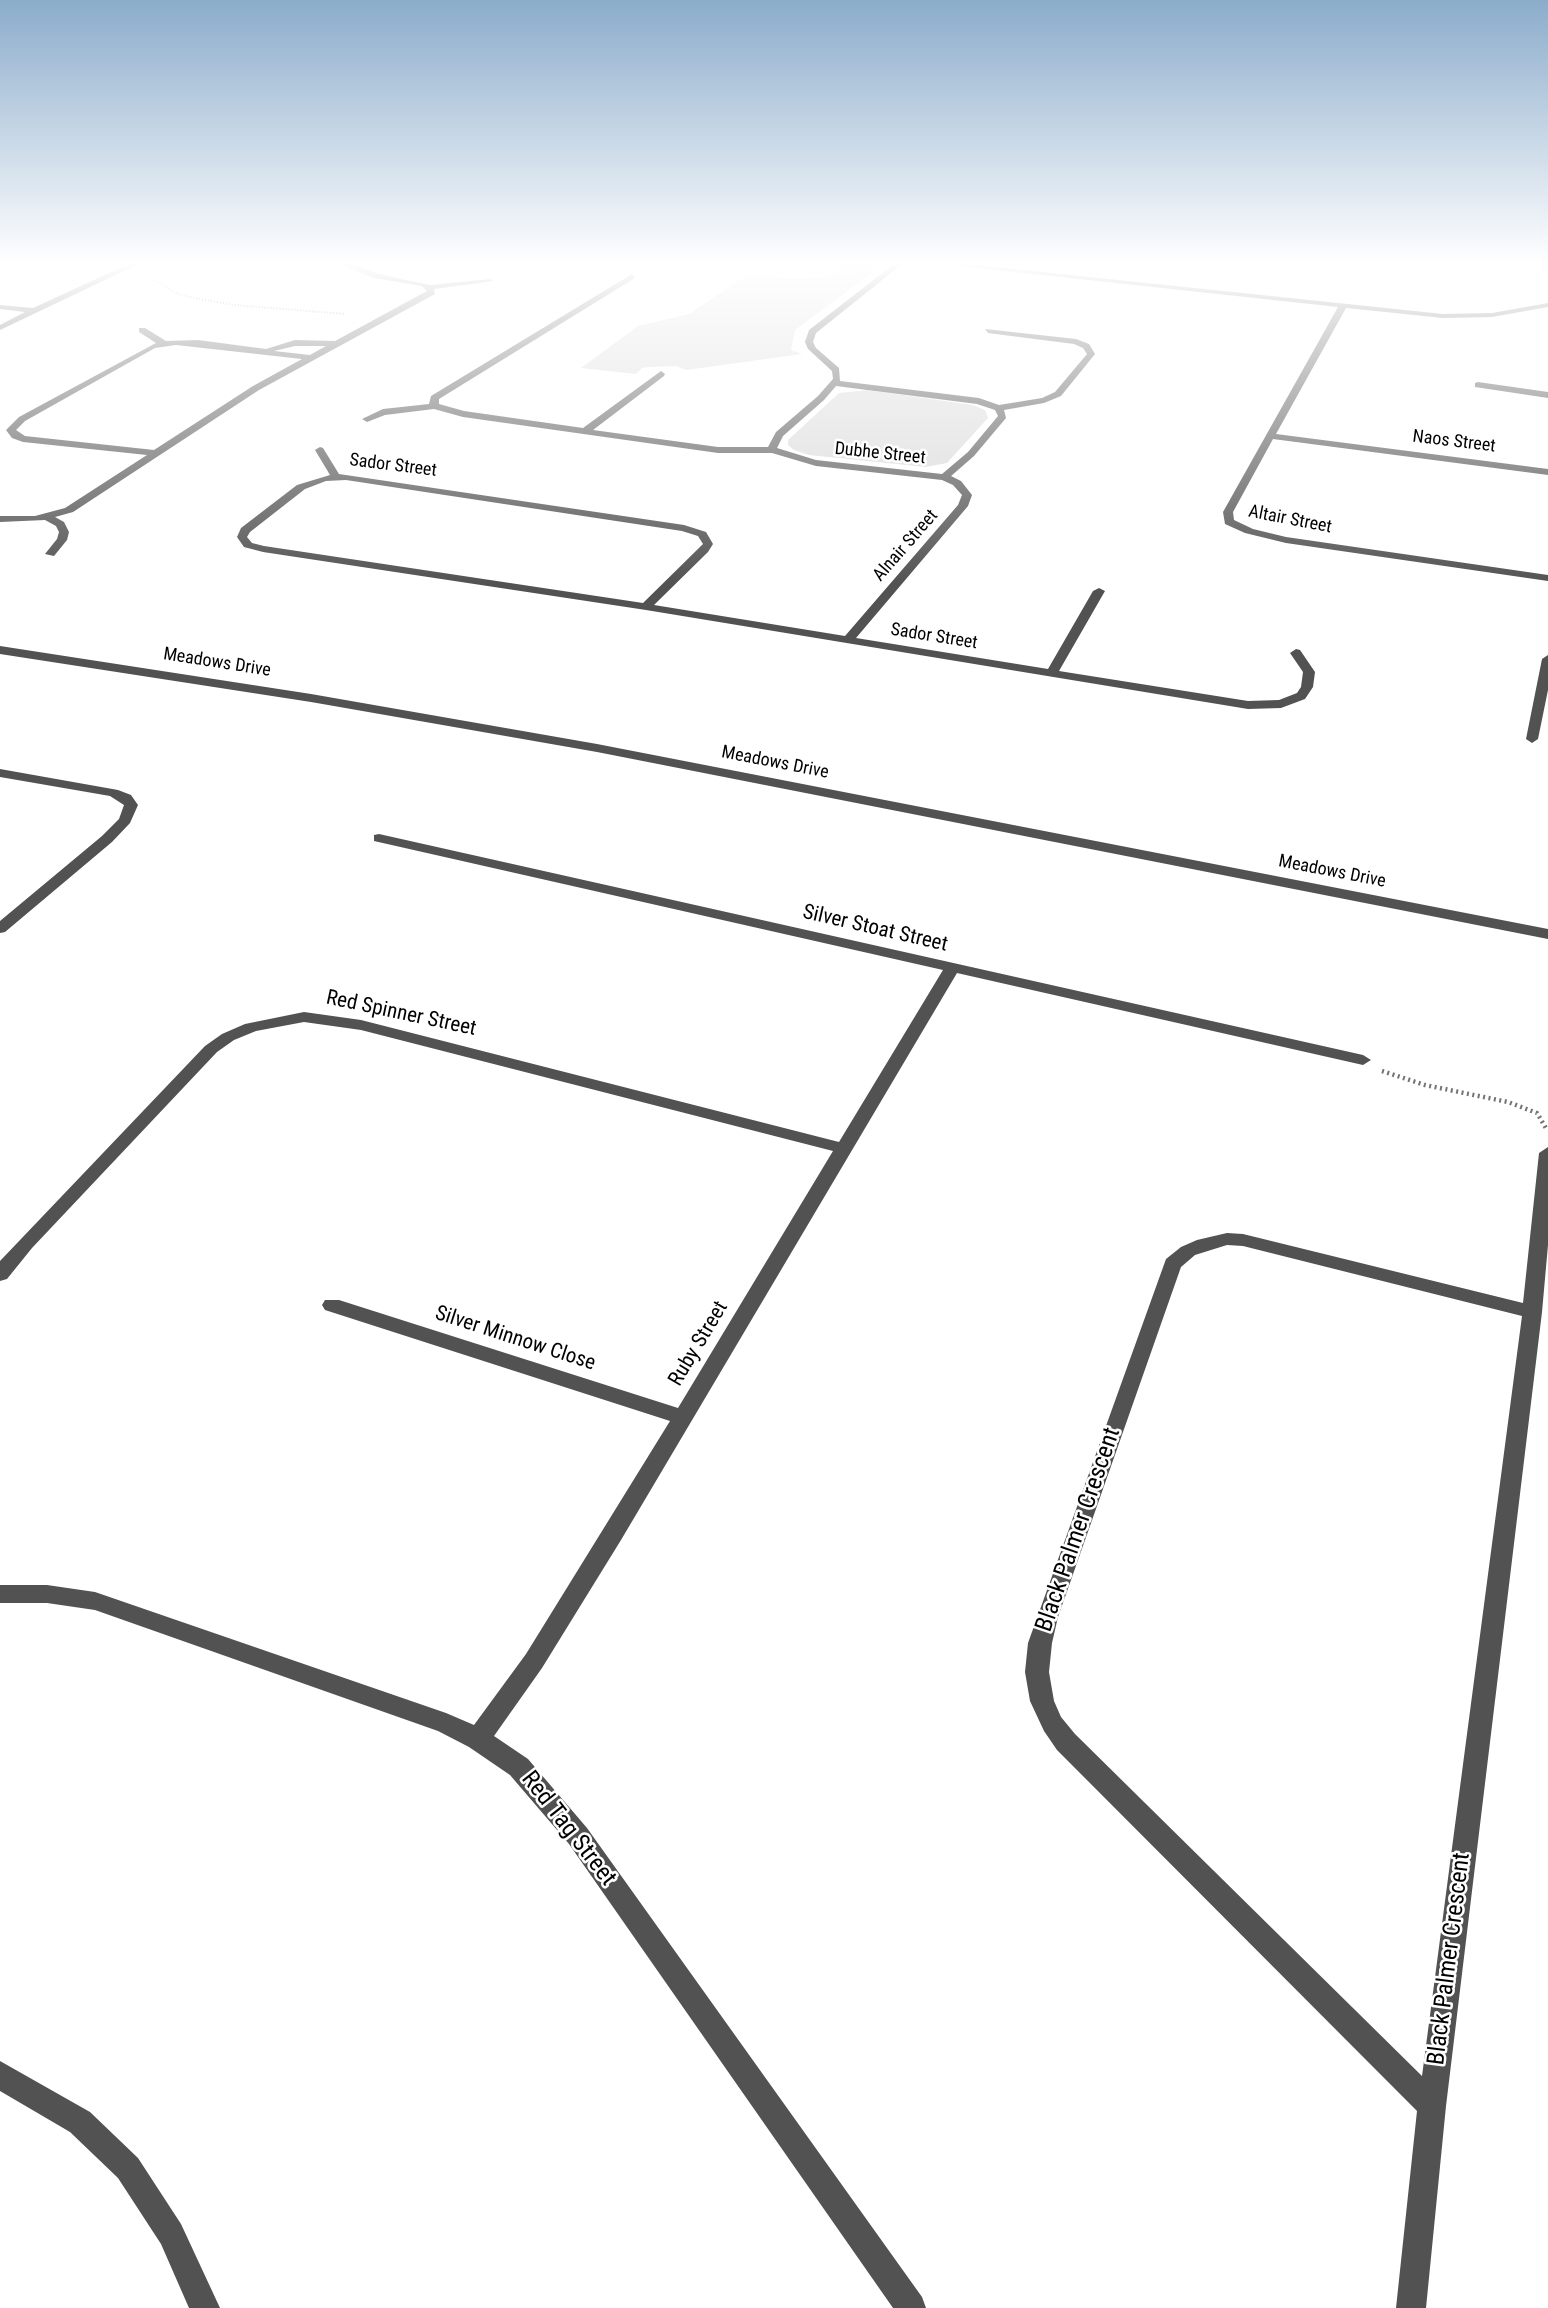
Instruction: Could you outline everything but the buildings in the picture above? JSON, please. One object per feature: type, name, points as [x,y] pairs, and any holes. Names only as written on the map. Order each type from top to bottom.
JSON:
[{"type":"street","points":[[15,436],[10,430],[22,419],[111,369]]},
{"type":"street","points":[[0,519],[48,517],[69,510],[246,393],[291,369]]},
{"type":"street","points":[[367,419],[383,412],[434,406],[434,398],[482,369]]},
{"type":"street","points":[[773,450],[772,446],[779,434],[835,383],[837,376],[834,369]]},
{"type":"street","points":[[835,383],[979,401],[998,408],[1044,400],[1058,394],[1079,369]]},
{"type":"street","name":"Altair Street","points":[[1308,369],[1228,512],[1230,522],[1237,527],[1286,540],[1548,578]]},
{"type":"street","points":[[585,431],[662,374]]},
{"type":"street","points":[[1478,385],[1548,395]]},
{"type":"street","name":"Dubhe Street","points":[[434,406],[456,413],[718,450],[773,450],[816,463],[944,477],[971,454],[1003,416],[998,408]]},
{"type":"street","points":[[0,439],[15,436],[155,453]]},
{"type":"street","name":"Naos Street","points":[[1271,436],[1548,472]]},
{"type":"street","points":[[320,450],[336,477]]},
{"type":"street","name":"Sador Street","points":[[646,607],[704,550],[708,544],[702,534],[684,528],[359,477],[336,477],[301,486],[245,530],[243,541],[263,550],[646,607],[1266,706],[1293,701],[1301,696],[1307,687],[1309,672],[1296,653]]},
{"type":"street","name":"Alnair Street","points":[[848,640],[967,501],[964,489],[944,477]]},
{"type":"street","points":[[48,517],[60,524],[64,532],[62,540],[50,554]]},
{"type":"street","points":[[1052,673],[1099,591]]},
{"type":"street","name":"Meadows Drive","points":[[0,650],[311,698],[597,748],[1545,934]]},
{"type":"street","points":[[1532,739],[1548,659]]},
{"type":"street","points":[[0,773],[113,793],[126,798],[131,805],[125,820],[107,839],[0,929]]},
{"type":"street","name":"Silver Stoat Street","points":[[379,838],[1363,1060]]},
{"type":"street","name":"Ruby Street","points":[[478,1739],[534,1661],[952,968]]},
{"type":"street","name":"Red Spinner Street","points":[[0,1274],[24,1244],[211,1049],[239,1032],[277,1021],[304,1017],[361,1025],[842,1147]]},
{"type":"street","name":"Black Palmer Crescent","points":[[1411,2308],[1432,2106],[1532,1312],[1548,1153]]},
{"type":"street","name":"Black Palmer Crescent","points":[[1432,2106],[1066,1742],[1052,1724],[1042,1701],[1037,1672],[1039,1653],[1047,1617],[1172,1264],[1188,1251],[1227,1239],[1243,1240],[1532,1312]]},
{"type":"street","name":"Silver Minnow Close","points":[[332,1305],[683,1417]]},
{"type":"street","name":"Red Tag Street","points":[[0,1594],[47,1594],[95,1601],[446,1723],[478,1739],[519,1767],[578,1836],[911,2308]]},
{"type":"street","points":[[0,2075],[80,2122],[128,2168],[172,2234],[205,2308]]},
{"type":"path","points":[[1363,1060],[1389,1075],[1508,1102],[1537,1113],[1548,1130]]},
{"type":"shaded area","points":[[587,369],[641,369],[636,374]]},
{"type":"shaded area","points":[[867,390],[973,405],[985,410],[988,418],[947,463],[926,467],[809,455],[788,445],[788,440],[839,393]]}]
